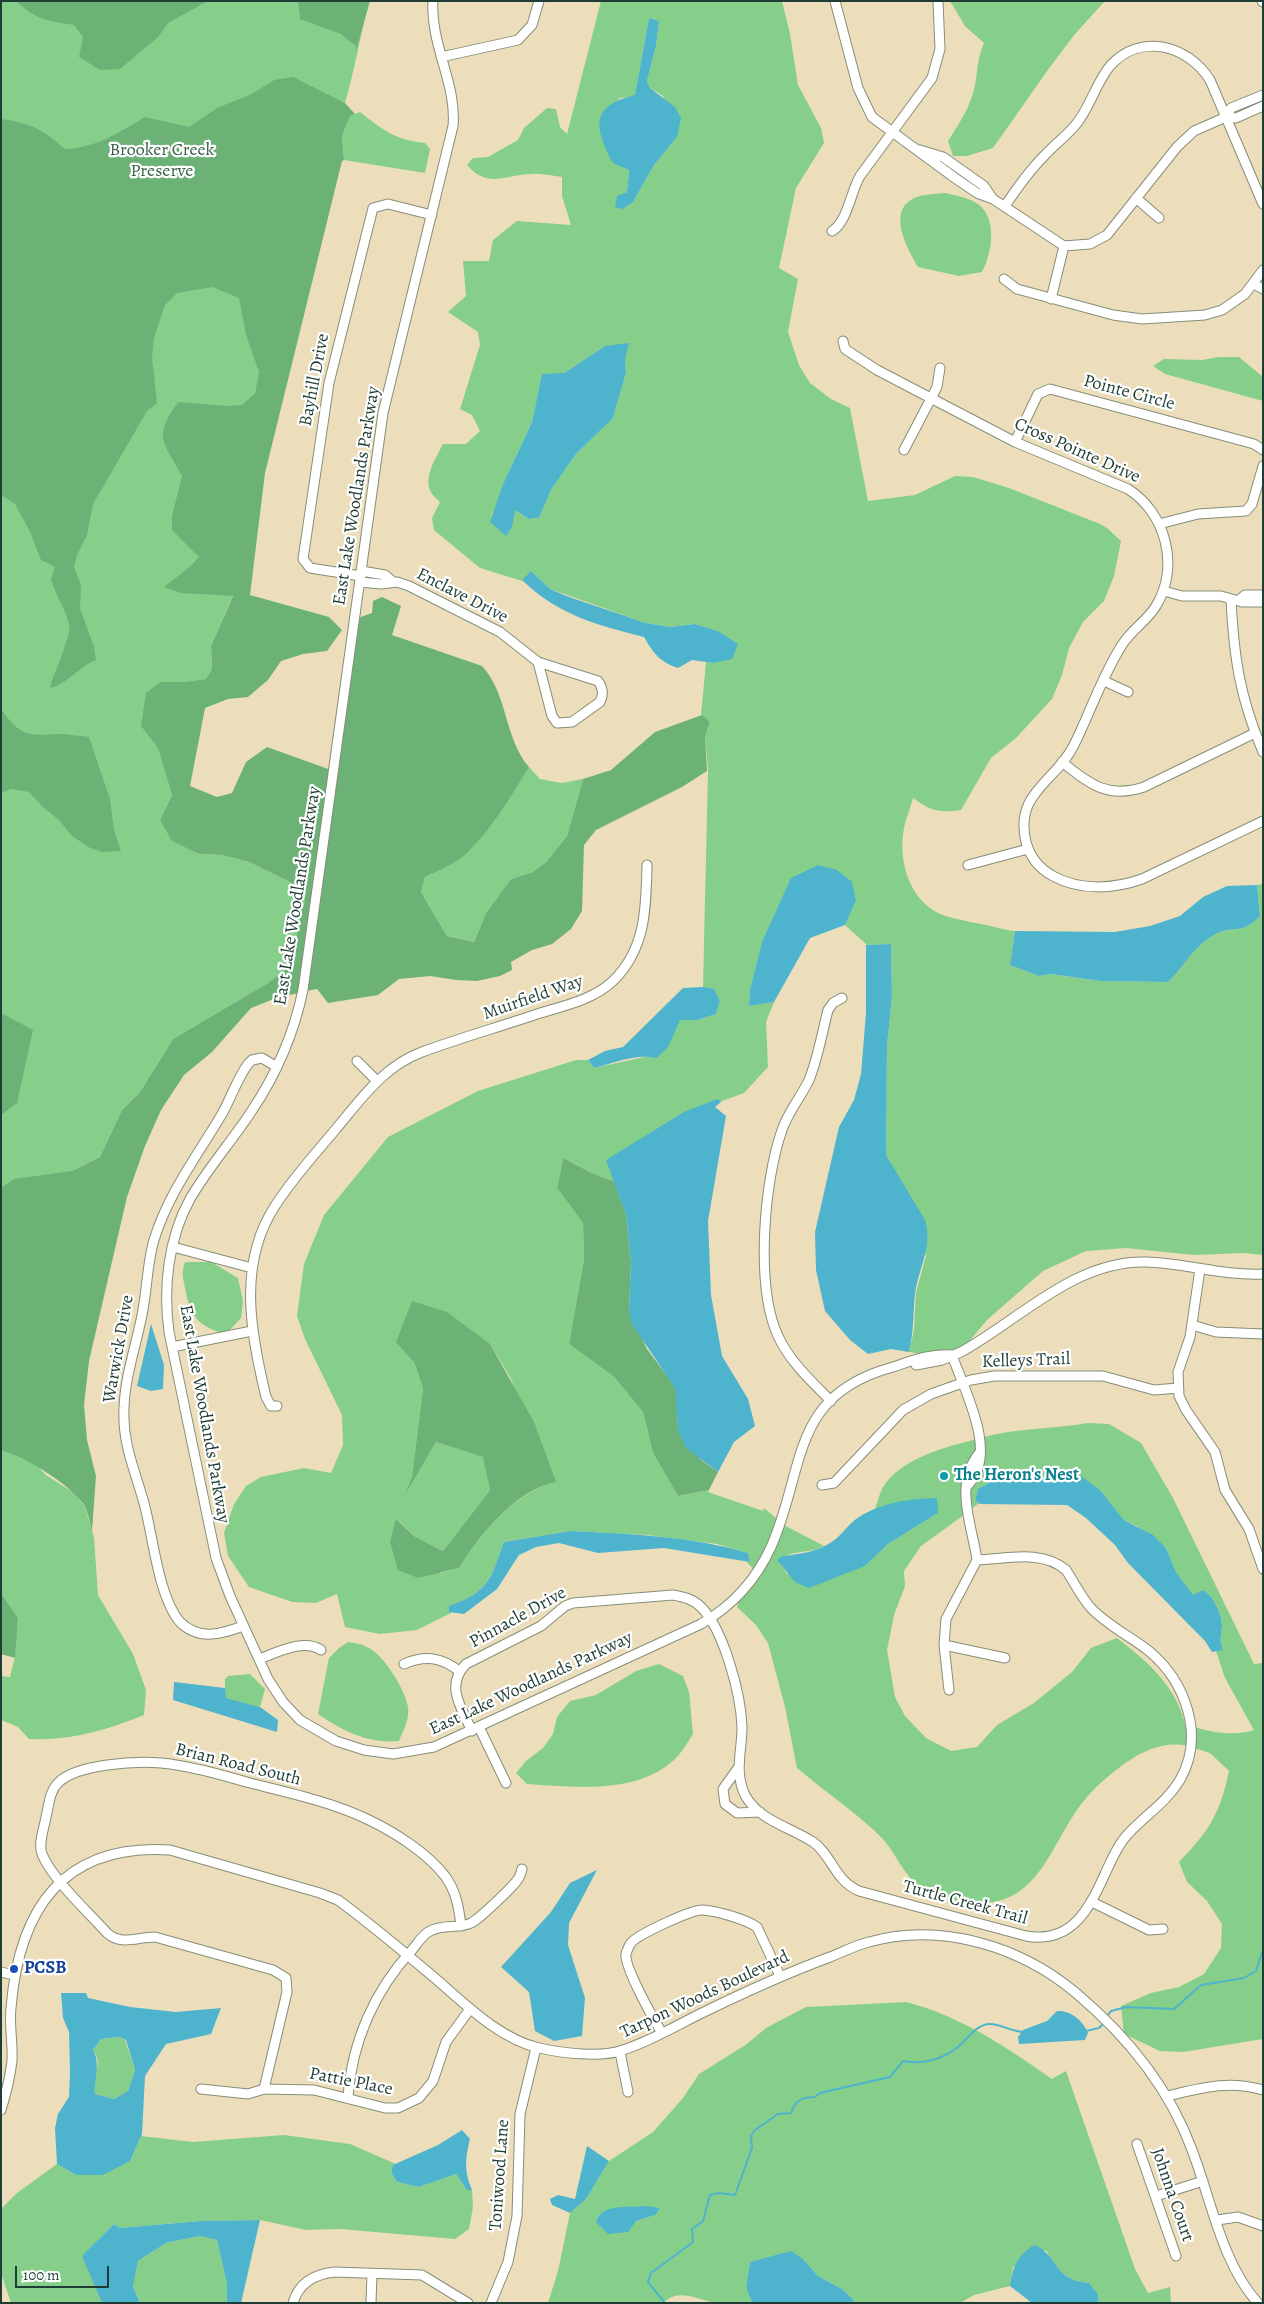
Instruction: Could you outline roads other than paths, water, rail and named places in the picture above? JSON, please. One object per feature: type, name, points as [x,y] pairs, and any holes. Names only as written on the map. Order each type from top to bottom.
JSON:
[{"type":"street","name":"East Lake Woodlands Parkway","points":[[433,1],[434,17],[454,118],[383,413],[303,990],[292,1029],[277,1067],[252,1111],[190,1201],[173,1247],[168,1272],[167,1314],[172,1347],[214,1552],[243,1626],[277,1694],[300,1720],[323,1734],[351,1747],[378,1753],[410,1752],[434,1748],[709,1619],[740,1594],[763,1562],[775,1536],[804,1439],[814,1421],[830,1401],[845,1388],[866,1375],[941,1354],[952,1355],[969,1347],[1065,1285],[1097,1270],[1144,1262],[1263,1274]]},
{"type":"street","points":[[442,57],[518,40],[532,25],[539,1]]},
{"type":"street","points":[[835,1],[863,102],[872,117],[918,150],[931,162],[977,193],[1005,206],[1064,246],[1090,244],[1107,234],[1186,136],[1200,127],[1226,117],[1236,118],[1263,106]]},
{"type":"street","points":[[832,231],[842,222],[853,189],[860,176],[928,84],[936,70],[941,40],[938,1]]},
{"type":"street","points":[[1005,206],[1031,170],[1082,116],[1111,65],[1133,50],[1162,47],[1180,52],[1192,58],[1210,80],[1263,204]]},
{"type":"street","points":[[1226,117],[1231,108],[1263,95]]},
{"type":"street","points":[[1136,198],[1159,218]]},
{"type":"street","name":"Bayhill Drive","points":[[361,576],[310,568],[303,559],[329,383],[373,208],[388,204],[432,215]]},
{"type":"street","points":[[1051,298],[1064,246]]},
{"type":"street","points":[[1004,279],[1017,289],[1127,318],[1197,316],[1229,306],[1254,284],[1263,270]]},
{"type":"street","points":[[1254,284],[1263,290]]},
{"type":"street","name":"Cross Pointe Drive","points":[[843,341],[845,349],[866,364],[931,399],[1015,442],[1128,489],[1149,506],[1159,524],[1168,555],[1164,591],[1148,617],[1122,645],[1073,747],[1062,762],[1039,786],[1028,802],[1023,824],[1028,849],[1041,867],[1057,878],[1089,886],[1117,886],[1142,880],[1263,822]]},
{"type":"street","points":[[904,450],[940,379],[940,368]]},
{"type":"street","name":"Pointe Circle","points":[[1015,442],[1038,394],[1050,389],[1254,444],[1263,450]]},
{"type":"street","points":[[1159,524],[1198,514],[1246,511],[1251,507],[1263,466]]},
{"type":"street","name":"Enclave Drive","points":[[361,576],[384,575],[393,582],[409,586],[500,632],[538,662],[598,681],[603,697],[600,702],[572,722],[557,723],[552,716],[538,662]]},
{"type":"street","points":[[1164,591],[1182,596],[1221,596],[1242,602],[1263,602]]},
{"type":"street","points":[[1235,600],[1245,595],[1263,595]]},
{"type":"street","points":[[1235,600],[1233,640],[1238,676],[1255,733],[1263,752]]},
{"type":"street","points":[[1104,681],[1128,692]]},
{"type":"street","points":[[1062,762],[1099,788],[1114,792],[1126,792],[1144,787],[1255,733]]},
{"type":"street","points":[[968,865],[1028,849]]},
{"type":"street","name":"Muirfield Way","points":[[278,1406],[271,1406],[266,1397],[252,1331],[250,1286],[259,1240],[274,1207],[293,1180],[377,1082],[394,1067],[417,1054],[580,1000],[606,987],[629,962],[643,932],[646,913],[647,865]]},
{"type":"street","points":[[830,1401],[800,1370],[778,1336],[767,1296],[765,1237],[770,1186],[782,1128],[810,1077],[828,1010],[833,1003],[842,998]]},
{"type":"street","name":"Warwick Drive","points":[[243,1626],[220,1634],[206,1634],[189,1628],[175,1614],[163,1582],[145,1508],[127,1453],[124,1407],[153,1243],[165,1210],[183,1175],[228,1103],[248,1064],[252,1060],[262,1058],[277,1067]]},
{"type":"street","points":[[357,1061],[377,1082]]},
{"type":"street","points":[[173,1247],[252,1268]]},
{"type":"street","points":[[1200,1269],[1192,1325],[1178,1372],[1178,1388],[1182,1404],[1215,1452],[1226,1490],[1249,1529],[1263,1569]]},
{"type":"street","points":[[1192,1325],[1216,1332],[1263,1334]]},
{"type":"street","points":[[172,1347],[252,1331]]},
{"type":"street","points":[[948,1690],[944,1631],[949,1612],[977,1560],[965,1504],[970,1470],[980,1452],[978,1429],[952,1355]]},
{"type":"street","name":"Kelleys Trail","points":[[822,1485],[834,1483],[887,1425],[908,1406],[961,1383],[994,1376],[1095,1376],[1108,1377],[1154,1390],[1178,1388]]},
{"type":"street","name":"Turtle Creek Trail","points":[[709,1619],[732,1673],[740,1710],[742,1729],[738,1768],[746,1796],[760,1812],[817,1845],[842,1880],[851,1887],[980,1924],[1032,1937],[1047,1936],[1069,1928],[1082,1917],[1092,1902],[1114,1854],[1124,1838],[1167,1797],[1183,1774],[1191,1750],[1192,1737],[1187,1706],[1174,1680],[1162,1664],[1090,1607],[1061,1565],[1050,1559],[1038,1557],[977,1560]]},
{"type":"street","name":"Pinnacle Drive","points":[[506,1783],[456,1697],[455,1687],[459,1671],[466,1664],[541,1626],[565,1606],[573,1603],[673,1595],[695,1602],[709,1619]]},
{"type":"street","points":[[259,1659],[306,1645],[321,1650]]},
{"type":"street","points":[[944,1645],[1005,1658]]},
{"type":"street","points":[[404,1664],[416,1658],[433,1658],[448,1663],[459,1671]]},
{"type":"street","name":"Brian Road South","points":[[60,1881],[42,1853],[41,1840],[54,1788],[60,1781],[73,1774],[128,1762],[162,1763],[188,1767],[297,1795],[335,1806],[369,1820],[402,1840],[431,1862],[446,1877],[457,1898],[461,1926]]},
{"type":"street","name":"Turtle Creek Trail","points":[[738,1768],[723,1789],[726,1804],[737,1813],[760,1812]]},
{"type":"street","name":"Tarpon Woods Boulevard","points":[[1,2110],[12,2061],[10,2010],[14,1975],[23,1938],[32,1919],[60,1881],[94,1860],[120,1852],[150,1849],[170,1850],[320,1892],[338,1900],[470,2008],[504,2033],[536,2048],[576,2054],[620,2052],[662,2034],[780,1976],[868,1942],[902,1936],[974,1941],[1005,1950],[1036,1965],[1075,1992],[1146,2064],[1167,2096],[1192,2148],[1239,2279],[1258,2303]]},
{"type":"street","points":[[348,2096],[349,2082],[373,2003],[390,1974],[428,1931],[440,1927],[461,1926],[472,1923],[518,1879],[522,1869]]},
{"type":"street","points":[[60,1881],[115,1940],[122,1941],[142,1937],[155,1937],[273,1970],[286,1978],[288,1992],[264,2089]]},
{"type":"street","points":[[1092,1902],[1149,1930],[1163,1929]]},
{"type":"street","points":[[662,2034],[628,1964],[626,1954],[631,1943],[641,1936],[693,1911],[702,1910],[750,1922],[757,1927],[780,1976]]},
{"type":"street","points":[[1,1972],[14,1975]]},
{"type":"street","name":"Pattie Place","points":[[202,2089],[248,2094],[264,2089],[314,2090],[348,2096],[384,2108],[398,2108],[419,2098],[433,2081],[446,2042],[470,2008]]},
{"type":"street","name":"Toniwood Lane","points":[[491,2303],[508,2262],[517,2216],[520,2114],[536,2048]]},
{"type":"street","points":[[620,2052],[628,2092]]},
{"type":"street","points":[[1167,2096],[1220,2084],[1242,2084],[1263,2090]]},
{"type":"street","name":"Johnna Court","points":[[1137,2144],[1176,2256]]},
{"type":"street","points":[[1156,2196],[1203,2181]]},
{"type":"street","points":[[1217,2220],[1238,2217],[1263,2226]]},
{"type":"street","points":[[293,2303],[302,2285],[322,2273],[422,2275],[468,2303]]},
{"type":"street","points":[[370,2303],[372,2274]]},
{"type":"water","points":[[649,18],[659,21],[656,46],[647,81],[650,88],[675,107],[681,118],[677,137],[654,165],[633,202],[623,209],[615,207],[617,196],[627,192],[629,170],[613,163],[602,139],[600,120],[603,112],[610,105],[635,95]]},
{"type":"water","points":[[629,343],[625,360],[626,373],[613,418],[576,454],[551,490],[539,518],[529,519],[515,510],[512,527],[506,536],[490,522],[503,484],[532,422],[542,374],[564,373],[605,346]]},
{"type":"water","points":[[531,571],[550,589],[569,597],[646,623],[670,627],[695,624],[718,631],[738,644],[732,659],[713,663],[692,660],[678,668],[658,657],[644,637],[594,623],[550,602],[522,580]]},
{"type":"water","points":[[818,865],[837,870],[852,882],[856,901],[845,925],[810,938],[774,1002],[749,1006],[750,989],[762,942],[791,878]]},
{"type":"water","points":[[1257,885],[1260,916],[1248,926],[1221,932],[1207,940],[1168,982],[1100,981],[1051,974],[1039,976],[1010,965],[1015,931],[1115,932],[1150,926],[1180,916],[1203,897],[1227,886]]},
{"type":"water","points":[[891,944],[892,996],[887,1046],[886,1155],[925,1220],[927,1239],[915,1293],[913,1330],[909,1352],[891,1349],[868,1354],[850,1340],[825,1311],[816,1270],[815,1232],[839,1127],[854,1100],[861,1074],[866,1013],[866,945]]},
{"type":"water","points":[[703,987],[714,989],[720,1001],[716,1014],[698,1020],[680,1020],[668,1047],[657,1058],[633,1058],[594,1068],[588,1060],[605,1051],[623,1047],[683,988]]},
{"type":"water","points":[[717,1099],[722,1101],[715,1107],[726,1116],[708,1221],[711,1295],[722,1356],[748,1399],[755,1426],[734,1442],[718,1472],[686,1448],[678,1430],[675,1388],[632,1324],[629,1310],[631,1262],[626,1215],[606,1160],[684,1112]]},
{"type":"water","points":[[151,1324],[164,1365],[163,1389],[151,1391],[137,1386]]},
{"type":"water","points":[[1062,1472],[1081,1476],[1101,1491],[1124,1520],[1153,1535],[1166,1548],[1176,1572],[1193,1595],[1203,1590],[1210,1596],[1217,1606],[1221,1617],[1223,1650],[1212,1652],[1205,1641],[1128,1563],[1115,1545],[1086,1518],[1067,1505],[980,1504],[975,1500],[978,1489],[1003,1475],[1033,1480]]},
{"type":"water","points":[[937,1498],[938,1513],[888,1544],[865,1566],[809,1588],[795,1582],[777,1560],[782,1556],[809,1552],[827,1545],[855,1520],[877,1508],[906,1500]]},
{"type":"water","points":[[570,1531],[682,1539],[748,1553],[750,1562],[664,1548],[598,1553],[559,1543],[536,1547],[519,1555],[497,1589],[464,1614],[449,1612],[449,1606],[473,1595],[487,1582],[496,1565],[504,1542]]},
{"type":"water","points":[[174,1682],[225,1688],[226,1698],[260,1707],[278,1720],[277,1732],[173,1700]]},
{"type":"water","points":[[597,1870],[569,1923],[568,1945],[585,1998],[582,2036],[554,2041],[535,2031],[529,1992],[501,1967],[551,1912],[570,1883]]},
{"type":"water","points":[[61,1993],[86,1993],[88,1998],[130,2007],[176,2012],[221,2008],[211,2034],[166,2044],[145,2076],[142,2134],[130,2161],[103,2175],[76,2175],[57,2164],[55,2128],[58,2114],[69,2097],[70,2073],[69,2032],[63,2018]],"holes":[[[120,2037],[126,2040],[135,2070],[128,2091],[114,2099],[95,2094],[97,2061],[93,2050],[101,2039]]]},
{"type":"water","points":[[1057,2011],[1067,2012],[1079,2020],[1088,2033],[1085,2040],[1019,2044],[1018,2037],[1023,2030],[1047,2021]]},
{"type":"water","points":[[462,2130],[470,2139],[466,2165],[472,2190],[467,2190],[456,2174],[419,2187],[397,2182],[391,2172],[393,2165],[438,2145]]},
{"type":"water","points":[[587,2146],[609,2161],[586,2199],[570,2213],[552,2205],[550,2199],[558,2195],[575,2199]]},
{"type":"water","points":[[645,2206],[660,2208],[655,2215],[636,2221],[628,2232],[608,2234],[596,2222],[603,2212],[609,2209]]},
{"type":"water","points":[[260,2220],[241,2303],[227,2303],[227,2285],[217,2240],[200,2236],[166,2243],[138,2261],[133,2287],[140,2303],[102,2303],[82,2256],[114,2224],[120,2228],[200,2221]]},
{"type":"water","points":[[1034,2245],[1042,2249],[1061,2272],[1068,2277],[1089,2283],[1098,2294],[1099,2303],[1032,2303],[1010,2286],[1017,2262]]},
{"type":"water","points":[[791,2251],[804,2260],[818,2276],[842,2289],[853,2299],[853,2303],[752,2303],[746,2287],[750,2262]]},
{"type":"waterway","points":[[1108,2015],[1111,2011],[1126,2007],[1174,2009],[1201,1985],[1244,1978],[1256,1971],[1263,1950]]},
{"type":"waterway","points":[[665,2303],[648,2282],[651,2273],[693,2242],[692,2229],[703,2221],[710,2195],[719,2193],[735,2195],[752,2148],[751,2136],[755,2130],[778,2114],[791,2113],[797,2102],[803,2099],[815,2097],[820,2093],[890,2077],[903,2061],[918,2062],[946,2055],[958,2047],[980,2026],[994,2024],[1024,2032]]},
{"type":"waterway","points":[[1086,2031],[1099,2028],[1102,2025]]},
{"type":"place","name":"The Heron's Nest","points":[[944,1476]]},
{"type":"place","name":"PCSB","points":[[14,1969]]},
{"type":"park label","name":"Brooker Creek Preserve","points":[[162,161]]}]
